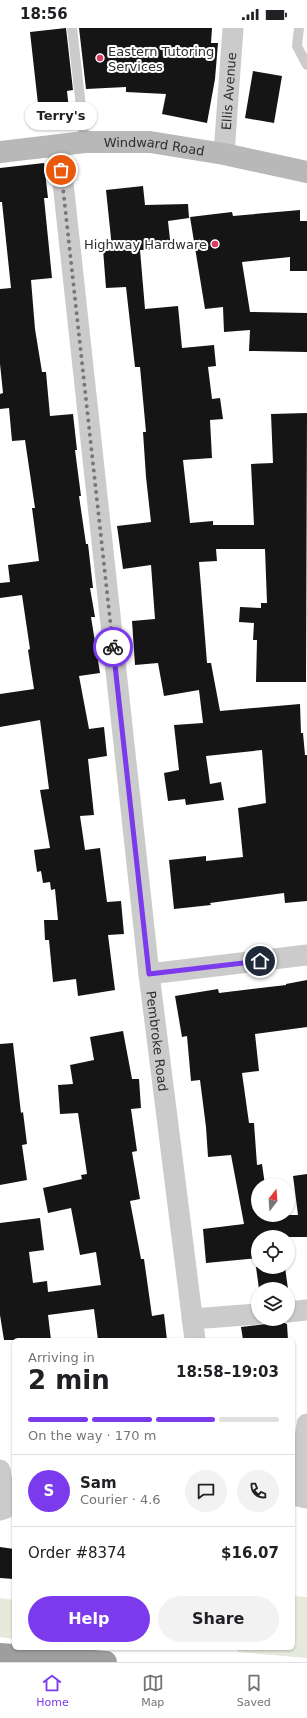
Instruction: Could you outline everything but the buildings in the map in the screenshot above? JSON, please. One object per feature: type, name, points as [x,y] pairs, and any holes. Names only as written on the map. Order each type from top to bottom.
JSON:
[{"type":"highway","points":[[0,1654],[106,1662]]},
{"type":"main road","name":"Windward Road","points":[[0,152],[85,142],[150,142],[224,154],[307,172]]},
{"type":"street","name":"Ellis Avenue","points":[[224,154],[233,28]]},
{"type":"street","name":"Pembroke Road","points":[[56,145],[64,190],[149,974],[195,1338]]},
{"type":"street","points":[[149,974],[307,955]]},
{"type":"street","points":[[295,1311],[307,1310]]},
{"type":"street","points":[[192,1319],[251,1315]]},
{"type":"street","points":[[302,1497],[307,1424]]},
{"type":"street","points":[[0,1470],[6,1508],[0,1510]]},
{"type":"lane","points":[[72,28],[85,142]]},
{"type":"lane","points":[[299,28],[297,46],[307,64]]},
{"type":"shaded area","points":[[295,1596],[307,1597],[307,1658],[238,1652],[238,1650],[295,1650]]},
{"type":"shaded area","points":[[0,1598],[12,1600],[12,1639],[0,1637]]},
{"type":"way so far","points":[[61,170],[113,647]]},
{"type":"place","name":"Eastern Tutoring Services","points":[[100,58]]},
{"type":"place","name":"Terry's","points":[[61,170]]},
{"type":"place","name":"Highway Hardware","points":[[215,244]]},
{"type":"route","points":[[113,647],[149,974],[260,961]]}]
